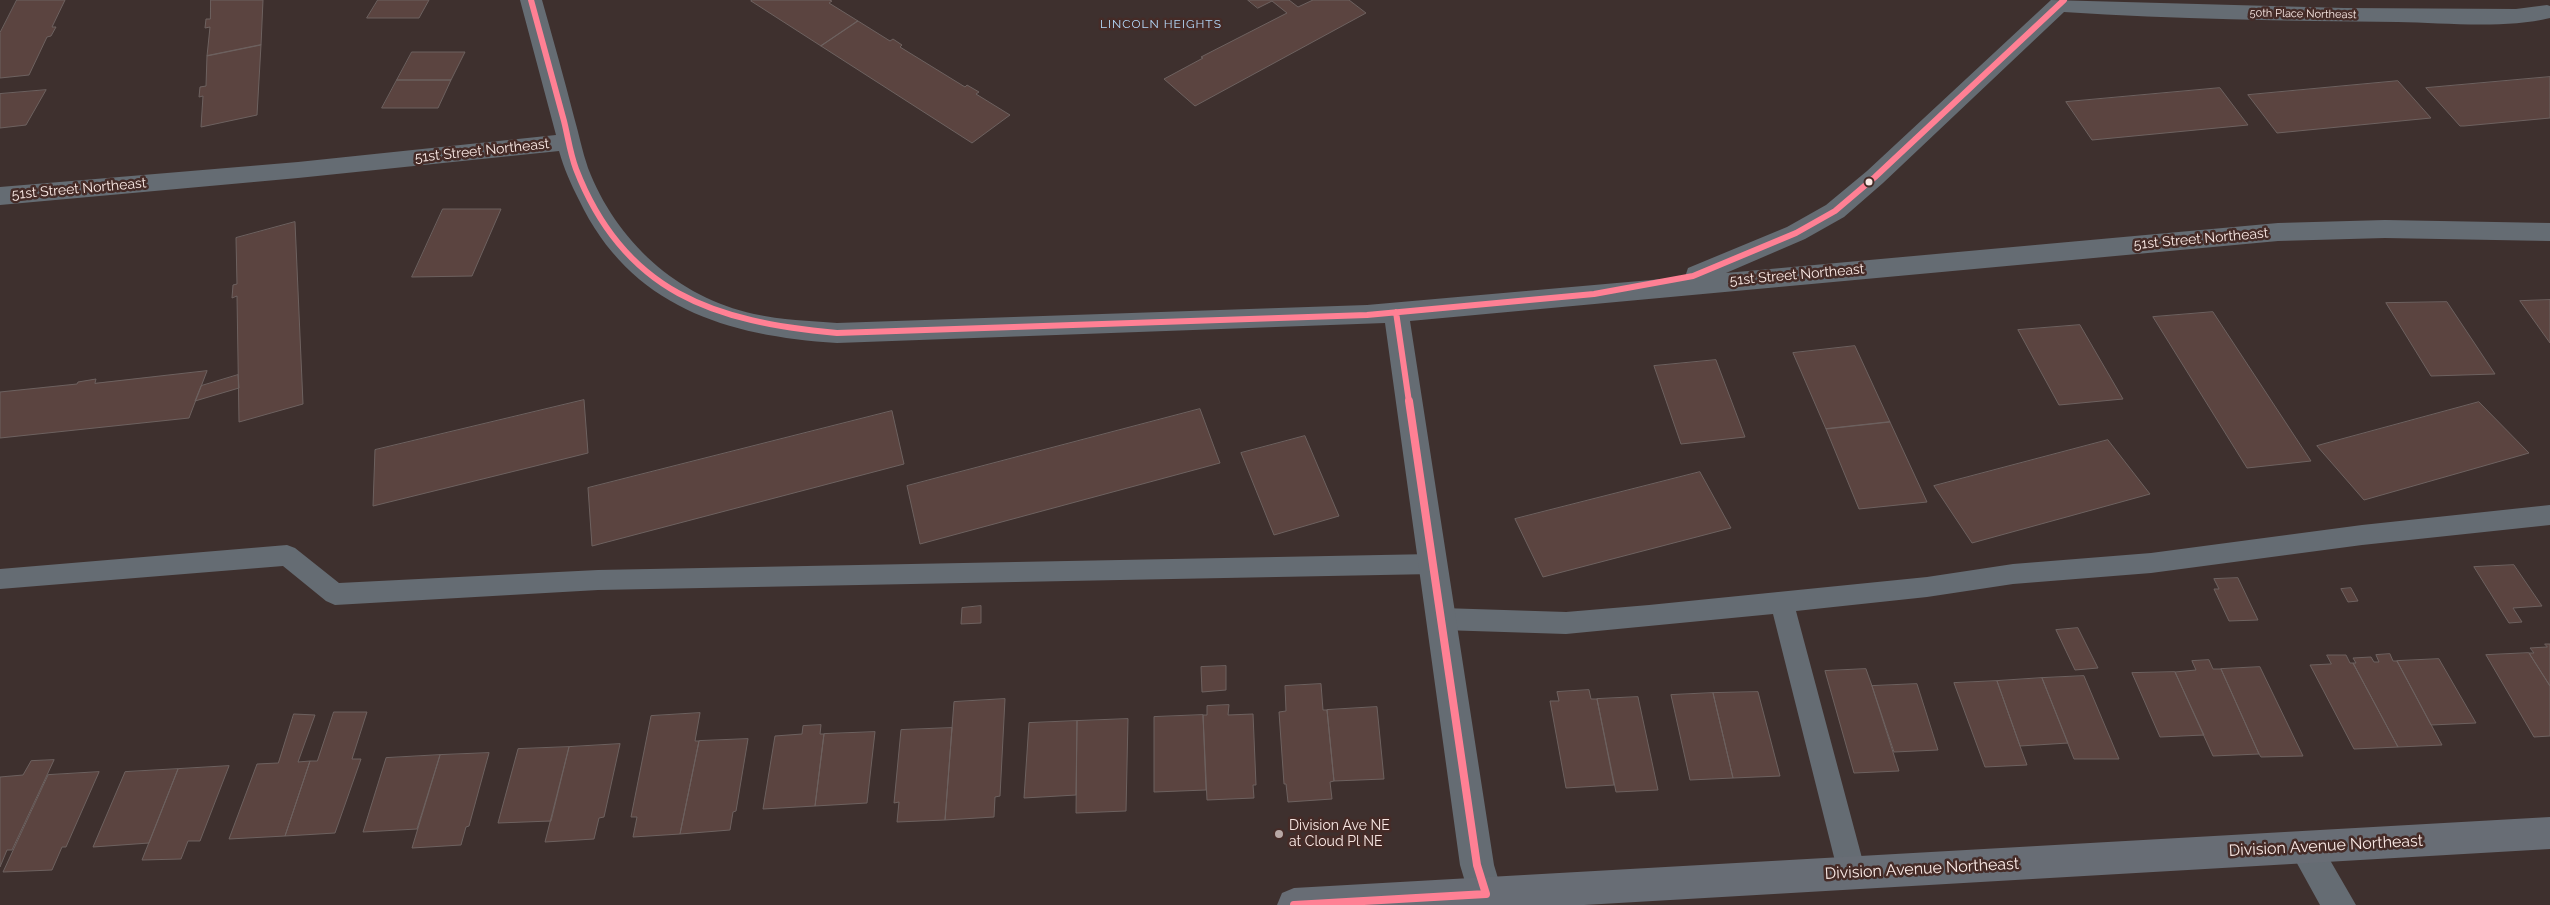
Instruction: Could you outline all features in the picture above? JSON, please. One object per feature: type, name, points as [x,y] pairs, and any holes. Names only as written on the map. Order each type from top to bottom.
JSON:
[{"type":"street","points":[[531,0],[569,142]]},
{"type":"street","points":[[1617,291],[1667,282],[1718,267],[1796,233],[1825,217],[1875,177],[2062,2]]},
{"type":"street","name":"50th Place Northeast","points":[[2062,2],[2147,11],[2302,15],[2516,16],[2544,9]]},
{"type":"street","name":"51st Street Northeast","points":[[0,196],[298,170],[569,142],[579,176],[595,209],[616,241],[642,271],[688,302],[726,317],[768,328],[837,333],[1367,315],[2228,236],[2385,229],[2550,232]]},
{"type":"street","points":[[1396,312],[1478,865],[1487,900]]},
{"type":"street","name":"Division Avenue Northeast","points":[[1294,905],[1487,900],[1852,873],[2550,833]]},
{"type":"street","points":[[2304,847],[2339,905]]},
{"type":"lane","points":[[1442,619],[1566,623],[1782,603],[1927,587],[2013,574],[2151,563],[2362,535],[2550,515]]},
{"type":"lane","points":[[0,579],[287,556],[335,594],[598,580],[1433,564]]},
{"type":"lane","points":[[1782,603],[1852,873]]},
{"type":"building","points":[[17,0],[65,0],[52,27],[56,27],[51,36],[47,37],[29,75],[0,78],[0,33]]},
{"type":"building","points":[[211,0],[263,0],[261,45],[207,56],[210,27],[205,28],[206,19],[210,19]]},
{"type":"building","points":[[378,0],[429,0],[419,18],[367,18]]},
{"type":"building","points":[[829,0],[832,1],[829,3],[858,21],[821,46],[751,1]]},
{"type":"building","points":[[1248,0],[1289,0],[1298,7],[1313,0],[1349,0],[1366,13],[1195,106],[1164,79],[1203,58],[1201,57],[1287,13],[1272,1],[1258,8]]},
{"type":"building","points":[[858,21],[890,41],[893,39],[902,45],[900,47],[965,87],[967,85],[979,92],[976,94],[1010,115],[972,143],[821,46]]},
{"type":"building","points":[[261,45],[257,115],[201,127],[203,96],[199,97],[200,87],[206,86],[207,56]]},
{"type":"building","points":[[412,52],[465,52],[451,80],[397,80]]},
{"type":"building","points":[[2550,77],[2550,118],[2464,126],[2460,126],[2426,88]]},
{"type":"building","points":[[397,80],[451,80],[438,108],[382,108]]},
{"type":"building","points":[[2398,81],[2431,118],[2277,133],[2248,95]]},
{"type":"building","points":[[2220,88],[2248,125],[2092,140],[2066,102]]},
{"type":"building","points":[[46,90],[26,125],[0,128],[0,94]]},
{"type":"building","points":[[443,209],[501,209],[472,276],[412,277]]},
{"type":"building","points":[[295,222],[303,404],[239,422],[237,296],[232,298],[233,285],[237,284],[236,238]]},
{"type":"building","points":[[2550,300],[2550,343],[2520,301]]},
{"type":"building","points":[[2447,302],[2495,374],[2431,376],[2386,303]]},
{"type":"building","points":[[2213,312],[2311,461],[2247,468],[2153,317]]},
{"type":"building","points":[[2080,325],[2123,399],[2059,405],[2018,330]]},
{"type":"building","points":[[1855,346],[1890,422],[1826,429],[1793,353]]},
{"type":"building","points":[[1716,360],[1745,437],[1681,444],[1654,366]]},
{"type":"building","points":[[207,371],[189,418],[0,438],[0,392],[77,384],[78,382],[96,379],[95,383]]},
{"type":"building","points":[[238,375],[239,388],[195,401],[201,386]]},
{"type":"building","points":[[584,400],[588,453],[373,506],[375,450]]},
{"type":"building","points":[[2479,402],[2529,453],[2364,500],[2317,446]]},
{"type":"building","points":[[1200,409],[1220,463],[920,544],[907,486]]},
{"type":"building","points":[[892,411],[904,464],[592,546],[588,488]]},
{"type":"building","points":[[1890,422],[1927,502],[1859,509],[1826,429]]},
{"type":"building","points":[[1305,436],[1339,516],[1274,535],[1241,453]]},
{"type":"building","points":[[2108,440],[2150,494],[1972,543],[1934,486]]},
{"type":"building","points":[[1700,472],[1731,528],[1543,577],[1515,519]]},
{"type":"building","points":[[2514,565],[2542,606],[2513,608],[2522,622],[2509,623],[2474,567]]},
{"type":"building","points":[[2238,578],[2258,620],[2229,621],[2214,589],[2219,589],[2214,579]]},
{"type":"building","points":[[2351,588],[2358,601],[2348,602],[2341,589]]},
{"type":"building","points":[[981,606],[981,623],[961,624],[962,608]]},
{"type":"building","points":[[2078,628],[2098,668],[2075,670],[2056,630]]},
{"type":"building","points":[[2545,644],[2550,644],[2550,686],[2529,653],[2534,653],[2530,648],[2547,647]]},
{"type":"building","points":[[2529,653],[2550,686],[2550,736],[2534,737],[2486,655]]},
{"type":"building","points":[[2390,654],[2393,661],[2397,661],[2442,745],[2398,747],[2353,663],[2356,663],[2353,658],[2371,657],[2374,662],[2379,662],[2376,655]]},
{"type":"building","points":[[2327,655],[2346,655],[2350,663],[2353,663],[2398,747],[2354,749],[2310,665],[2331,664]]},
{"type":"building","points":[[2439,659],[2476,723],[2431,725],[2397,661]]},
{"type":"building","points":[[2209,660],[2213,669],[2221,669],[2259,754],[2213,756],[2175,672],[2196,670],[2192,661]]},
{"type":"building","points":[[1226,666],[1226,690],[1202,692],[1201,667]]},
{"type":"building","points":[[2260,667],[2303,756],[2261,757],[2221,669]]},
{"type":"building","points":[[1866,669],[1899,771],[1854,773],[1825,671]]},
{"type":"building","points":[[2175,672],[2204,735],[2160,737],[2132,673]]},
{"type":"building","points":[[2084,676],[2119,759],[2074,759],[2042,678]]},
{"type":"building","points":[[2042,678],[2068,743],[2020,746],[1997,681]]},
{"type":"building","points":[[1997,681],[2027,765],[1985,767],[1954,683]]},
{"type":"building","points":[[1321,684],[1323,710],[1327,710],[1334,781],[1330,782],[1332,799],[1288,802],[1286,784],[1284,784],[1279,712],[1286,711],[1285,686]]},
{"type":"building","points":[[1917,684],[1938,750],[1894,752],[1872,686]]},
{"type":"building","points":[[1589,690],[1591,699],[1597,699],[1614,785],[1566,788],[1550,701],[1559,701],[1557,692]]},
{"type":"building","points":[[1758,692],[1780,776],[1733,778],[1713,693]]},
{"type":"building","points":[[1713,693],[1733,778],[1690,780],[1671,695]]},
{"type":"building","points":[[1638,697],[1658,790],[1616,792],[1597,699]]},
{"type":"building","points":[[1005,699],[1000,796],[995,797],[994,817],[945,820],[954,702]]},
{"type":"building","points":[[1229,705],[1228,715],[1253,714],[1256,785],[1253,785],[1254,798],[1207,800],[1203,715],[1207,715],[1207,706]]},
{"type":"building","points":[[1377,707],[1384,779],[1334,781],[1327,710]]},
{"type":"building","points":[[334,712],[367,712],[352,759],[361,759],[335,833],[285,836],[310,761],[317,761]]},
{"type":"building","points":[[700,713],[695,741],[699,741],[680,834],[633,837],[637,817],[631,817],[651,716]]},
{"type":"building","points":[[294,714],[315,715],[298,762],[310,761],[285,836],[229,839],[257,764],[278,763]]},
{"type":"building","points":[[1203,715],[1206,790],[1154,792],[1154,717]]},
{"type":"building","points":[[1128,719],[1126,811],[1076,813],[1077,721]]},
{"type":"building","points":[[1077,721],[1076,795],[1024,798],[1029,723]]},
{"type":"building","points":[[821,725],[820,734],[824,734],[815,806],[763,809],[775,736],[802,734],[803,726]]},
{"type":"building","points":[[952,728],[945,820],[897,822],[899,802],[894,803],[901,730]]},
{"type":"building","points":[[875,732],[867,803],[815,806],[824,734]]},
{"type":"building","points":[[748,739],[736,811],[733,812],[730,830],[680,834],[699,741]]},
{"type":"building","points":[[620,744],[604,817],[599,818],[594,839],[545,842],[569,747]]},
{"type":"building","points":[[569,747],[551,821],[498,823],[518,749]]},
{"type":"building","points":[[489,753],[469,826],[466,827],[461,845],[412,848],[440,755]]},
{"type":"building","points":[[440,755],[417,829],[363,832],[386,758]]},
{"type":"building","points":[[54,760],[12,850],[7,850],[0,867],[0,777],[23,775],[31,761]]},
{"type":"building","points":[[229,766],[200,841],[188,841],[181,859],[142,860],[178,769]]},
{"type":"building","points":[[178,769],[149,843],[93,847],[125,772]]},
{"type":"building","points":[[99,772],[66,847],[62,847],[52,870],[3,872],[48,775]]},
{"type":"transit line","points":[[531,0],[576,169],[596,211],[619,246],[647,273],[678,294],[713,310],[751,322],[793,329],[837,333],[1367,315],[1594,294],[1693,276],[1796,233],[1835,211],[1875,177],[2064,0]]},
{"type":"transit line","points":[[1294,905],[1486,894],[1477,865],[1396,312]]},
{"type":"place","name":"Division Ave NE at Cloud Pl NE","points":[[1279,834]]},
{"type":"district","name":"LINCOLN HEIGHTS","points":[[1161,24]]}]
